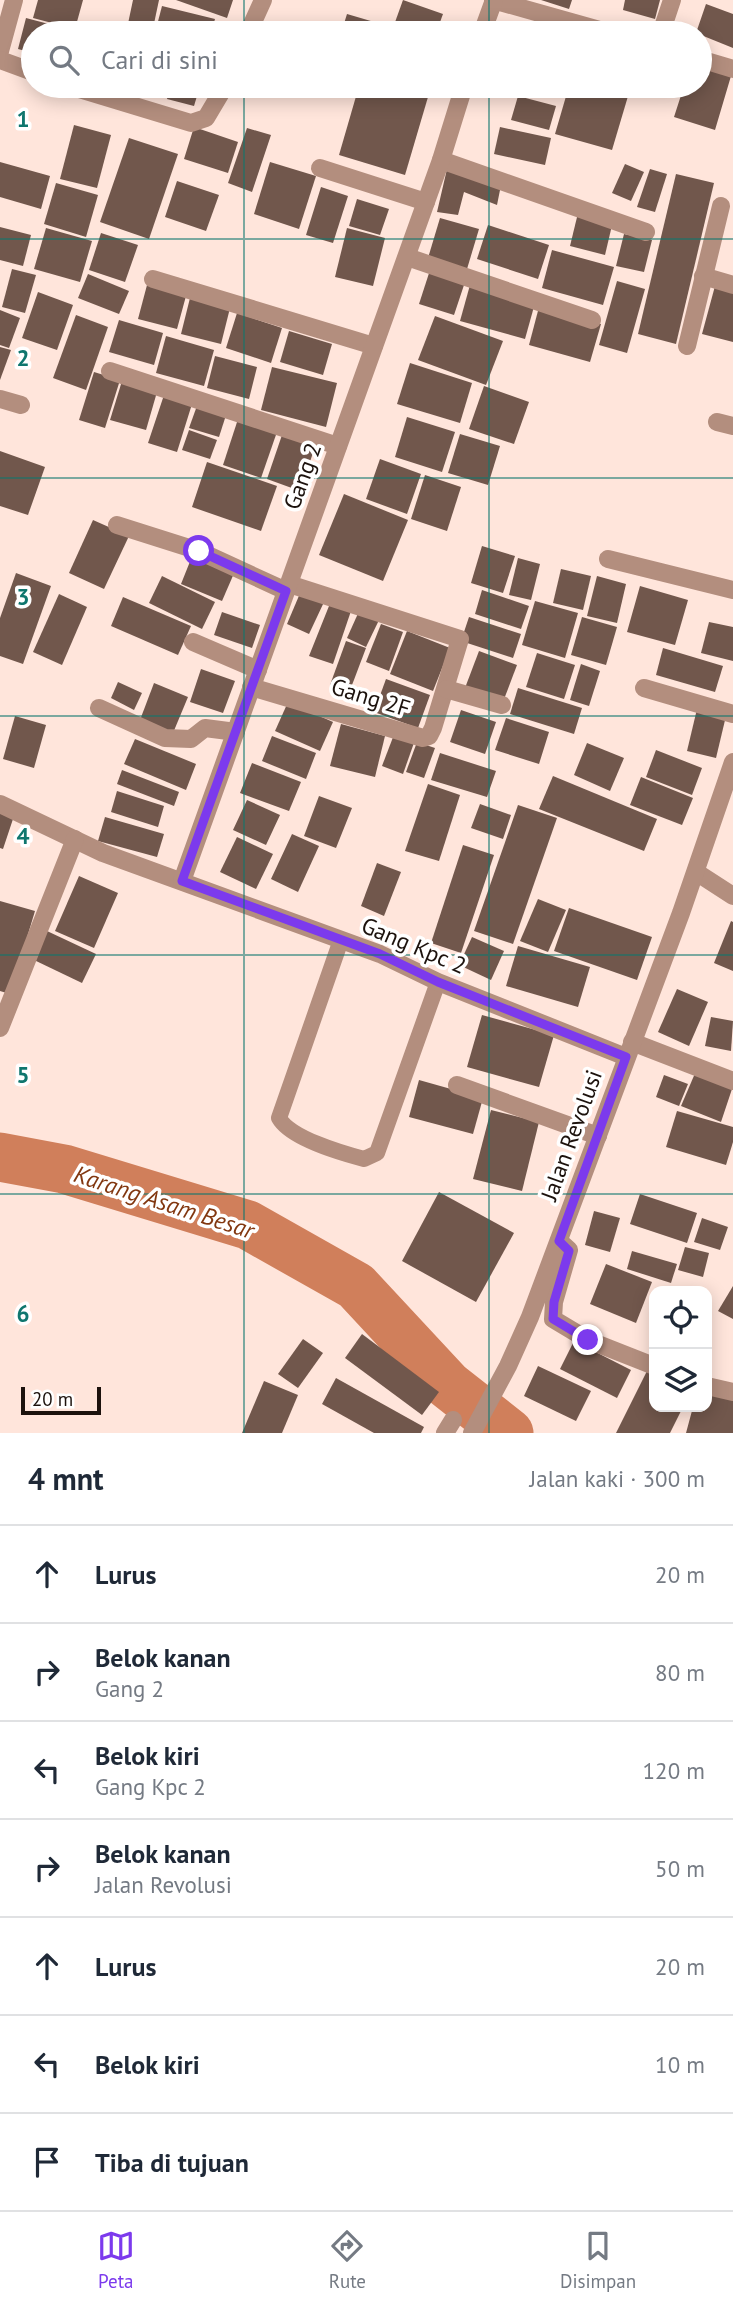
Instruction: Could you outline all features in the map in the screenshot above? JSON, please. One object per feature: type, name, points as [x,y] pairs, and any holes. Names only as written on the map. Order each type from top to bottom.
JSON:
[{"type":"street","points":[[0,51],[14,0]]},
{"type":"street","points":[[253,21],[263,0]]},
{"type":"street","points":[[486,21],[493,0],[567,21]]},
{"type":"street","points":[[665,21],[672,0]]},
{"type":"street","points":[[0,60],[21,68]]},
{"type":"street","points":[[712,63],[733,69]]},
{"type":"street","points":[[109,98],[191,123],[206,118],[218,98]]},
{"type":"street","name":"Gang 2","points":[[182,881],[442,160],[460,98]]},
{"type":"street","points":[[442,160],[646,232]]},
{"type":"street","points":[[320,168],[426,202]]},
{"type":"street","points":[[687,346],[720,206]]},
{"type":"street","points":[[407,257],[592,320]]},
{"type":"street","points":[[703,276],[733,285]]},
{"type":"street","points":[[153,279],[374,346]]},
{"type":"street","points":[[110,372],[338,446]]},
{"type":"street","points":[[0,399],[21,405]]},
{"type":"street","points":[[117,525],[199,551],[288,587],[460,639],[446,689],[502,705]]},
{"type":"street","points":[[608,559],[733,590]]},
{"type":"street","points":[[193,642],[258,670]]},
{"type":"street","name":"Gang 2F","points":[[251,687],[423,738],[429,736],[433,728],[446,689]]},
{"type":"street","points":[[644,688],[733,714]]},
{"type":"street","points":[[99,708],[165,737],[191,738],[205,728],[236,732]]},
{"type":"street","name":"Jalan Revolusi","points":[[472,1433],[508,1366],[559,1241],[696,872],[733,762]]},
{"type":"street","name":"Gang Kpc 2","points":[[0,804],[75,839],[380,954],[438,982],[629,1050],[733,1081]]},
{"type":"street","points":[[0,1028],[75,839]]},
{"type":"street","points":[[696,872],[733,896]]},
{"type":"street","points":[[457,1085],[598,1136]]},
{"type":"street","points":[[559,1241],[569,1251],[554,1302],[553,1319],[588,1340],[649,1364]]},
{"type":"street","points":[[712,1387],[733,1392]]},
{"type":"lane","points":[[341,940],[279,1118],[285,1129],[345,1155],[364,1159],[377,1153],[438,982]]},
{"type":"building","points":[[38,0],[83,0],[77,21],[44,21],[33,18]]},
{"type":"building","points":[[133,0],[159,0],[155,21],[129,21]]},
{"type":"building","points":[[176,0],[233,0],[227,18]]},
{"type":"building","points":[[403,0],[443,14],[440,21],[395,21]]},
{"type":"building","points":[[541,0],[572,0],[569,9]]},
{"type":"building","points":[[625,0],[660,0],[655,19],[623,10]]},
{"type":"building","points":[[706,4],[733,14],[733,48],[712,39],[712,21],[700,21]]},
{"type":"building","points":[[162,6],[215,19],[214,21],[158,21]]},
{"type":"building","points":[[347,14],[371,21],[345,21]]},
{"type":"building","points":[[712,70],[731,76],[715,130],[674,117],[680,98],[712,98]]},
{"type":"building","points":[[167,98],[196,98],[194,106]]},
{"type":"building","points":[[356,98],[428,98],[405,175],[339,155]]},
{"type":"building","points":[[517,98],[556,106],[549,130],[511,120]]},
{"type":"building","points":[[566,98],[627,98],[612,150],[555,134]]},
{"type":"building","points":[[74,125],[111,135],[97,188],[60,179]]},
{"type":"building","points":[[194,127],[238,142],[228,173],[184,159]]},
{"type":"building","points":[[500,127],[551,138],[545,165],[494,154]]},
{"type":"building","points":[[247,128],[271,135],[252,192],[228,183]]},
{"type":"building","points":[[129,138],[178,154],[149,239],[100,222]]},
{"type":"building","points":[[0,162],[50,176],[41,209],[0,197]]},
{"type":"building","points":[[270,162],[316,176],[299,229],[254,214]]},
{"type":"building","points":[[625,164],[644,172],[631,201],[612,193]]},
{"type":"building","points":[[447,169],[501,185],[497,205],[464,192],[458,215],[437,212]]},
{"type":"building","points":[[650,169],[667,174],[655,212],[637,207]]},
{"type":"building","points":[[676,174],[714,183],[676,344],[638,334]]},
{"type":"building","points":[[177,181],[219,195],[206,231],[165,217]]},
{"type":"building","points":[[56,183],[98,195],[86,237],[44,224]]},
{"type":"building","points":[[321,187],[348,196],[333,243],[306,235]]},
{"type":"building","points":[[357,199],[389,209],[380,235],[349,226]]},
{"type":"building","points":[[578,213],[613,221],[605,255],[570,246]]},
{"type":"building","points":[[440,218],[479,229],[467,269],[428,258]]},
{"type":"building","points":[[488,225],[549,245],[538,279],[477,259]]},
{"type":"building","points":[[0,227],[31,235],[23,266],[0,260]]},
{"type":"building","points":[[46,228],[92,241],[80,282],[34,269]]},
{"type":"building","points":[[347,228],[385,238],[373,286],[335,277]]},
{"type":"building","points":[[101,233],[138,245],[125,282],[89,270]]},
{"type":"building","points":[[624,234],[652,240],[644,272],[616,266]]},
{"type":"building","points":[[552,250],[614,267],[603,305],[542,288]]},
{"type":"building","points":[[431,267],[466,279],[454,315],[419,304]]},
{"type":"building","points":[[12,269],[36,275],[25,313],[2,307]]},
{"type":"building","points":[[88,274],[129,291],[119,314],[78,298]]},
{"type":"building","points":[[617,281],[645,289],[627,353],[599,345]]},
{"type":"building","points":[[147,285],[186,296],[177,329],[138,319]]},
{"type":"building","points":[[470,285],[535,303],[525,339],[460,321]]},
{"type":"building","points":[[715,286],[733,291],[733,342],[702,334]]},
{"type":"building","points":[[38,292],[73,305],[57,350],[22,338]]},
{"type":"building","points":[[190,298],[230,308],[221,344],[181,334]]},
{"type":"building","points":[[539,307],[601,324],[590,362],[529,345]]},
{"type":"building","points":[[0,310],[20,318],[9,348],[0,345]]},
{"type":"building","points":[[237,313],[282,328],[271,363],[226,348]]},
{"type":"building","points":[[76,315],[108,327],[86,390],[53,378]]},
{"type":"building","points":[[435,316],[503,341],[486,385],[418,360]]},
{"type":"building","points":[[119,320],[163,333],[154,365],[109,352]]},
{"type":"building","points":[[289,331],[332,344],[323,375],[280,362]]},
{"type":"building","points":[[166,336],[214,350],[204,386],[156,373]]},
{"type":"building","points":[[0,347],[11,350],[0,380]]},
{"type":"building","points":[[215,356],[257,367],[249,399],[207,388]]},
{"type":"building","points":[[410,363],[472,383],[460,423],[397,404]]},
{"type":"building","points":[[272,367],[337,383],[326,427],[261,410]]},
{"type":"building","points":[[94,372],[120,380],[105,428],[79,420]]},
{"type":"building","points":[[122,381],[157,392],[146,430],[110,420]]},
{"type":"building","points":[[484,386],[529,402],[514,444],[469,429]]},
{"type":"building","points":[[164,395],[192,404],[177,452],[148,443]]},
{"type":"building","points":[[198,403],[227,412],[219,437],[189,428]]},
{"type":"building","points":[[239,416],[278,429],[261,478],[223,465]]},
{"type":"building","points":[[407,417],[455,432],[442,472],[395,457]]},
{"type":"building","points":[[189,430],[217,440],[210,459],[182,450]]},
{"type":"building","points":[[460,434],[500,446],[488,485],[448,473]]},
{"type":"building","points":[[282,435],[315,447],[300,491],[267,479]]},
{"type":"building","points":[[0,451],[45,467],[28,515],[0,506]]},
{"type":"building","points":[[380,459],[421,474],[407,514],[366,499]]},
{"type":"building","points":[[207,462],[277,486],[261,531],[192,507]]},
{"type":"building","points":[[425,475],[461,487],[447,531],[411,519]]},
{"type":"building","points":[[344,494],[408,520],[383,581],[319,555]]},
{"type":"building","points":[[93,520],[129,536],[104,589],[69,573]]},
{"type":"building","points":[[482,546],[515,556],[503,593],[471,583]]},
{"type":"building","points":[[193,554],[235,571],[222,601],[181,584]]},
{"type":"building","points":[[518,558],[540,564],[531,600],[509,595]]},
{"type":"building","points":[[561,569],[591,576],[583,610],[553,603]]},
{"type":"building","points":[[16,573],[51,586],[23,664],[0,656],[0,618]]},
{"type":"building","points":[[162,576],[215,602],[202,629],[149,603]]},
{"type":"building","points":[[597,576],[626,584],[617,623],[587,616]]},
{"type":"building","points":[[640,586],[688,600],[675,645],[627,632]]},
{"type":"building","points":[[482,590],[529,606],[521,629],[475,614]]},
{"type":"building","points":[[301,591],[324,602],[309,634],[287,624]]},
{"type":"building","points":[[59,594],[87,607],[62,665],[33,652]]},
{"type":"building","points":[[123,597],[191,626],[178,655],[111,626]]},
{"type":"building","points":[[331,601],[352,608],[333,664],[309,656]]},
{"type":"building","points":[[535,601],[578,613],[565,658],[522,645]]},
{"type":"building","points":[[360,609],[380,618],[366,647],[347,638]]},
{"type":"building","points":[[222,612],[260,625],[252,648],[214,635]]},
{"type":"building","points":[[469,617],[521,634],[513,658],[461,641]]},
{"type":"building","points":[[582,617],[617,627],[606,665],[571,655]]},
{"type":"building","points":[[709,622],[733,627],[733,661],[701,653]]},
{"type":"building","points":[[381,624],[403,632],[389,671],[366,662]]},
{"type":"building","points":[[407,631],[450,648],[433,691],[390,674]]},
{"type":"building","points":[[346,641],[366,648],[349,693],[330,685]]},
{"type":"building","points":[[663,648],[723,666],[715,692],[656,675]]},
{"type":"building","points":[[479,651],[517,665],[503,702],[465,688]]},
{"type":"building","points":[[537,653],[575,665],[564,699],[526,687]]},
{"type":"building","points":[[581,664],[600,671],[589,706],[570,700]]},
{"type":"building","points":[[201,669],[235,681],[223,713],[190,702]]},
{"type":"building","points":[[386,679],[430,695],[418,728],[374,712]]},
{"type":"building","points":[[118,682],[142,693],[134,710],[111,698]]},
{"type":"building","points":[[154,683],[188,697],[173,733],[140,720]]},
{"type":"building","points":[[518,688],[582,708],[574,734],[510,714]]},
{"type":"building","points":[[288,702],[333,722],[320,751],[275,731]]},
{"type":"building","points":[[697,709],[726,716],[716,758],[687,751]]},
{"type":"building","points":[[461,710],[496,722],[485,754],[450,742]]},
{"type":"building","points":[[15,716],[46,725],[34,768],[3,759]]},
{"type":"building","points":[[506,718],[549,732],[539,764],[495,750]]},
{"type":"building","points":[[341,724],[385,736],[375,777],[330,766]]},
{"type":"building","points":[[395,732],[415,740],[403,774],[382,766]]},
{"type":"building","points":[[272,736],[316,753],[306,779],[262,761]]},
{"type":"building","points":[[135,739],[196,764],[186,790],[124,764]]},
{"type":"building","points":[[417,742],[435,748],[424,778],[406,772]]},
{"type":"building","points":[[587,743],[624,758],[610,791],[574,775]]},
{"type":"building","points":[[656,750],[702,768],[692,795],[646,777]]},
{"type":"building","points":[[440,753],[496,771],[487,797],[431,780]]},
{"type":"building","points":[[252,763],[301,782],[289,811],[240,793]]},
{"type":"building","points":[[122,770],[179,792],[174,806],[117,784]]},
{"type":"building","points":[[553,776],[657,819],[644,851],[539,809]]},
{"type":"building","points":[[641,777],[693,798],[682,825],[630,805]]},
{"type":"building","points":[[428,784],[460,795],[439,861],[405,851]]},
{"type":"building","points":[[117,791],[164,806],[158,827],[111,812]]},
{"type":"building","points":[[319,796],[352,808],[336,848],[304,836]]},
{"type":"building","points":[[247,800],[280,815],[266,845],[233,830]]},
{"type":"building","points":[[480,804],[511,815],[503,839],[471,828]]},
{"type":"building","points":[[518,805],[557,818],[513,944],[474,931]]},
{"type":"building","points":[[0,807],[15,813],[3,849],[0,848]]},
{"type":"building","points":[[105,817],[164,834],[157,857],[98,841]]},
{"type":"building","points":[[292,834],[319,846],[298,892],[271,879]]},
{"type":"building","points":[[237,837],[273,854],[256,889],[220,872]]},
{"type":"building","points":[[463,845],[494,855],[461,953],[431,943]]},
{"type":"building","points":[[377,863],[401,872],[384,916],[361,906]]},
{"type":"building","points":[[79,876],[118,893],[94,948],[55,931]]},
{"type":"building","points":[[538,899],[566,910],[548,952],[520,941]]},
{"type":"building","points":[[0,901],[35,911],[10,994],[0,991]]},
{"type":"building","points":[[569,908],[652,937],[637,980],[554,951]]},
{"type":"building","points":[[731,921],[733,922],[733,971],[714,963]]},
{"type":"building","points":[[47,931],[96,954],[82,983],[34,960]]},
{"type":"building","points":[[472,937],[504,951],[491,980],[459,965]]},
{"type":"building","points":[[518,946],[590,967],[578,1007],[506,986]]},
{"type":"building","points":[[677,989],[708,1002],[689,1046],[658,1032]]},
{"type":"building","points":[[482,1015],[554,1035],[539,1087],[467,1067]]},
{"type":"building","points":[[711,1017],[733,1021],[731,1051],[705,1046]]},
{"type":"building","points":[[696,1071],[733,1086],[721,1122],[681,1106]]},
{"type":"building","points":[[664,1075],[688,1084],[679,1106],[656,1097]]},
{"type":"building","points":[[419,1080],[483,1098],[473,1134],[409,1117]]},
{"type":"building","points":[[491,1110],[539,1122],[522,1191],[473,1179]]},
{"type":"building","points":[[677,1111],[733,1127],[733,1142],[726,1165],[666,1147]]},
{"type":"building","points":[[439,1192],[514,1233],[476,1302],[402,1261]]},
{"type":"building","points":[[640,1194],[697,1213],[687,1243],[630,1224]]},
{"type":"building","points":[[594,1211],[620,1218],[610,1252],[585,1245]]},
{"type":"building","points":[[702,1218],[728,1227],[720,1250],[694,1242]]},
{"type":"building","points":[[685,1247],[709,1253],[703,1277],[678,1270]]},
{"type":"building","points":[[632,1251],[677,1264],[671,1283],[627,1269]]},
{"type":"building","points":[[606,1264],[652,1282],[636,1323],[590,1304]]},
{"type":"building","points":[[733,1286],[733,1319],[718,1311]]},
{"type":"building","points":[[362,1334],[439,1392],[422,1415],[345,1358]]},
{"type":"building","points":[[303,1339],[323,1353],[298,1388],[278,1374]]},
{"type":"building","points":[[574,1341],[631,1370],[617,1398],[560,1369]]},
{"type":"building","points":[[538,1366],[591,1391],[576,1421],[524,1396]]},
{"type":"building","points":[[647,1371],[649,1412],[680,1412],[670,1433],[616,1433]]},
{"type":"building","points":[[336,1378],[424,1427],[421,1433],[374,1433],[322,1404]]},
{"type":"building","points":[[264,1381],[298,1395],[282,1433],[242,1433]]},
{"type":"building","points":[[712,1393],[733,1399],[733,1433],[686,1433],[692,1412],[712,1412]]},
{"type":"waterway","name":"Karang Asam Besar","points":[[0,1157],[64,1169],[248,1225],[356,1286],[448,1385],[509,1433]]},
{"type":"route","points":[[199,551],[286,591],[182,881],[380,954],[438,982],[626,1057],[559,1241],[569,1251],[554,1302],[553,1319],[588,1340]]}]
